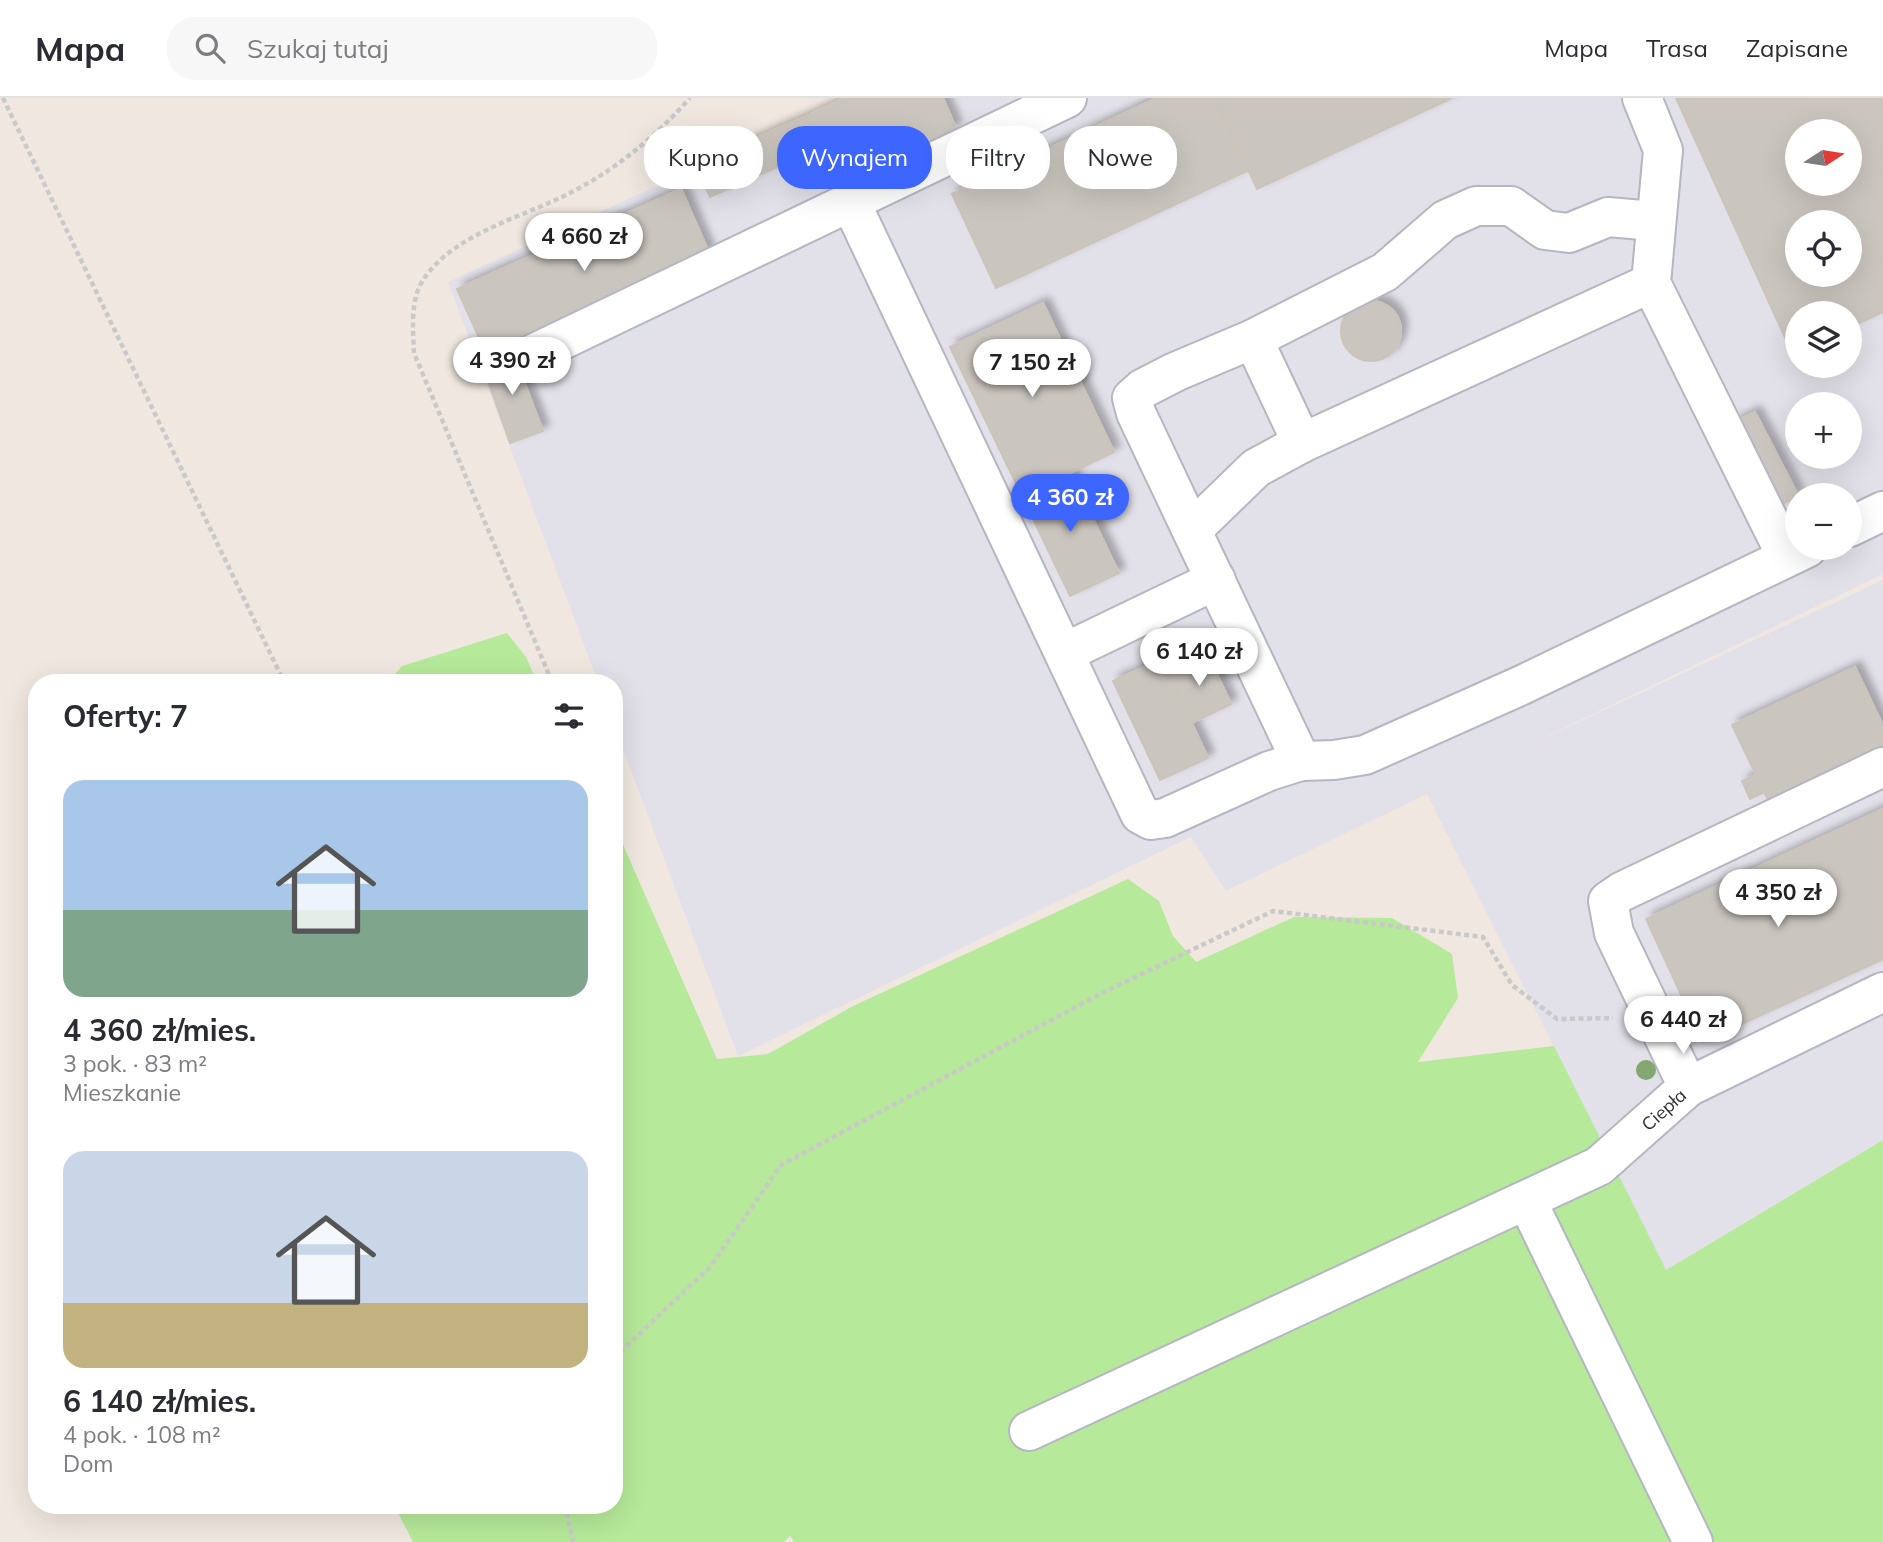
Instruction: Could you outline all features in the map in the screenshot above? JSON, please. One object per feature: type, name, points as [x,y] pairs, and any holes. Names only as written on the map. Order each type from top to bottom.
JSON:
[{"type":"street","points":[[533,354],[1067,98]]},
{"type":"street","points":[[1642,98],[1663,150],[1654,221],[1651,284],[1785,531]]},
{"type":"street","points":[[851,203],[1066,652],[1140,814],[1151,820],[1165,818],[1269,771],[1301,761],[1365,755],[1522,685],[1785,559]]},
{"type":"street","points":[[1301,761],[1136,413],[1132,398],[1142,389],[1175,372],[1253,339],[1385,272],[1445,220],[1476,206],[1511,206],[1545,230],[1569,233],[1608,217],[1654,221]]},
{"type":"street","points":[[1192,530],[1256,468],[1302,443],[1651,284]]},
{"type":"street","points":[[1253,339],[1302,443]]},
{"type":"street","points":[[1862,521],[1883,511]]},
{"type":"street","points":[[1066,652],[1216,580]]},
{"type":"street","points":[[1688,1087],[1614,933],[1608,901],[1621,892],[1883,767]]},
{"type":"street","name":"Ciepła","points":[[1029,1431],[1599,1166],[1688,1087],[1883,992]]},
{"type":"street","points":[[1527,1201],[1693,1542]]},
{"type":"path","points":[[3,98],[280,674]]},
{"type":"path","points":[[623,1349],[711,1266],[781,1165],[1102,993],[1273,911],[1483,937],[1512,985],[1557,1019],[1625,1018],[1651,1010]]},
{"type":"path","points":[[567,1514],[573,1542]]},
{"type":"shaded area","points":[[847,98],[1883,98],[1883,574],[1510,754],[1883,580],[1883,1140],[1666,1270],[1427,794],[1226,891],[1191,837],[738,1056],[623,749],[623,674],[595,674],[448,282],[650,189],[763,189],[763,137],[777,130],[777,189],[932,189],[932,126],[786,126]]},
{"type":"green space","points":[[507,633],[526,657],[533,674],[395,674],[402,666]]},
{"type":"green space","points":[[623,845],[717,1059],[768,1054],[853,1006],[1128,879],[1159,901],[1173,936],[1196,962],[1294,917],[1392,918],[1452,954],[1458,998],[1418,1062],[1554,1046],[1666,1270],[1883,1140],[1883,1542],[794,1542],[790,1536],[784,1542],[413,1542],[399,1514],[623,1514]]},
{"type":"building","points":[[845,98],[943,98],[955,126],[946,126],[946,133],[932,139],[932,126],[812,126],[807,116]]},
{"type":"building","points":[[1157,98],[1215,98],[1249,170],[996,288],[952,194],[963,189],[1050,189],[1050,148],[1064,142],[1064,189],[1177,189],[1177,126],[1097,126]]},
{"type":"building","points":[[1215,98],[1452,98],[1257,189]]},
{"type":"building","points":[[1676,98],[1883,98],[1883,312],[1862,322],[1862,301],[1785,301],[1785,338]]},
{"type":"building","points":[[807,116],[812,126],[784,126]]},
{"type":"building","points":[[777,129],[777,148],[770,132]]},
{"type":"building","points":[[770,132],[777,148],[777,167],[763,173],[763,135]]},
{"type":"building","points":[[681,189],[711,257],[488,358],[457,289]]},
{"type":"building","points":[[706,189],[728,189],[710,197]]},
{"type":"building","points":[[1371,301],[1388,306],[1396,314],[1401,331],[1396,348],[1388,356],[1371,361],[1354,356],[1346,348],[1341,331],[1346,314],[1354,306]]},
{"type":"building","points":[[1043,303],[1114,452],[1022,496],[950,347]]},
{"type":"building","points":[[512,350],[543,431],[510,443],[481,361]]},
{"type":"building","points":[[1755,412],[1792,483],[1785,483],[1785,503],[1776,508],[1733,423]]},
{"type":"building","points":[[1071,473],[1119,573],[1070,596],[1022,496]]},
{"type":"building","points":[[1207,653],[1231,704],[1192,723],[1168,671]]},
{"type":"building","points":[[1162,659],[1208,758],[1160,780],[1113,681]]},
{"type":"building","points":[[1855,667],[1883,726],[1883,745],[1768,800],[1764,792],[1750,799],[1742,781],[1756,775],[1732,725]]},
{"type":"building","points":[[1883,809],[1883,959],[1703,1042],[1646,919]]}]
